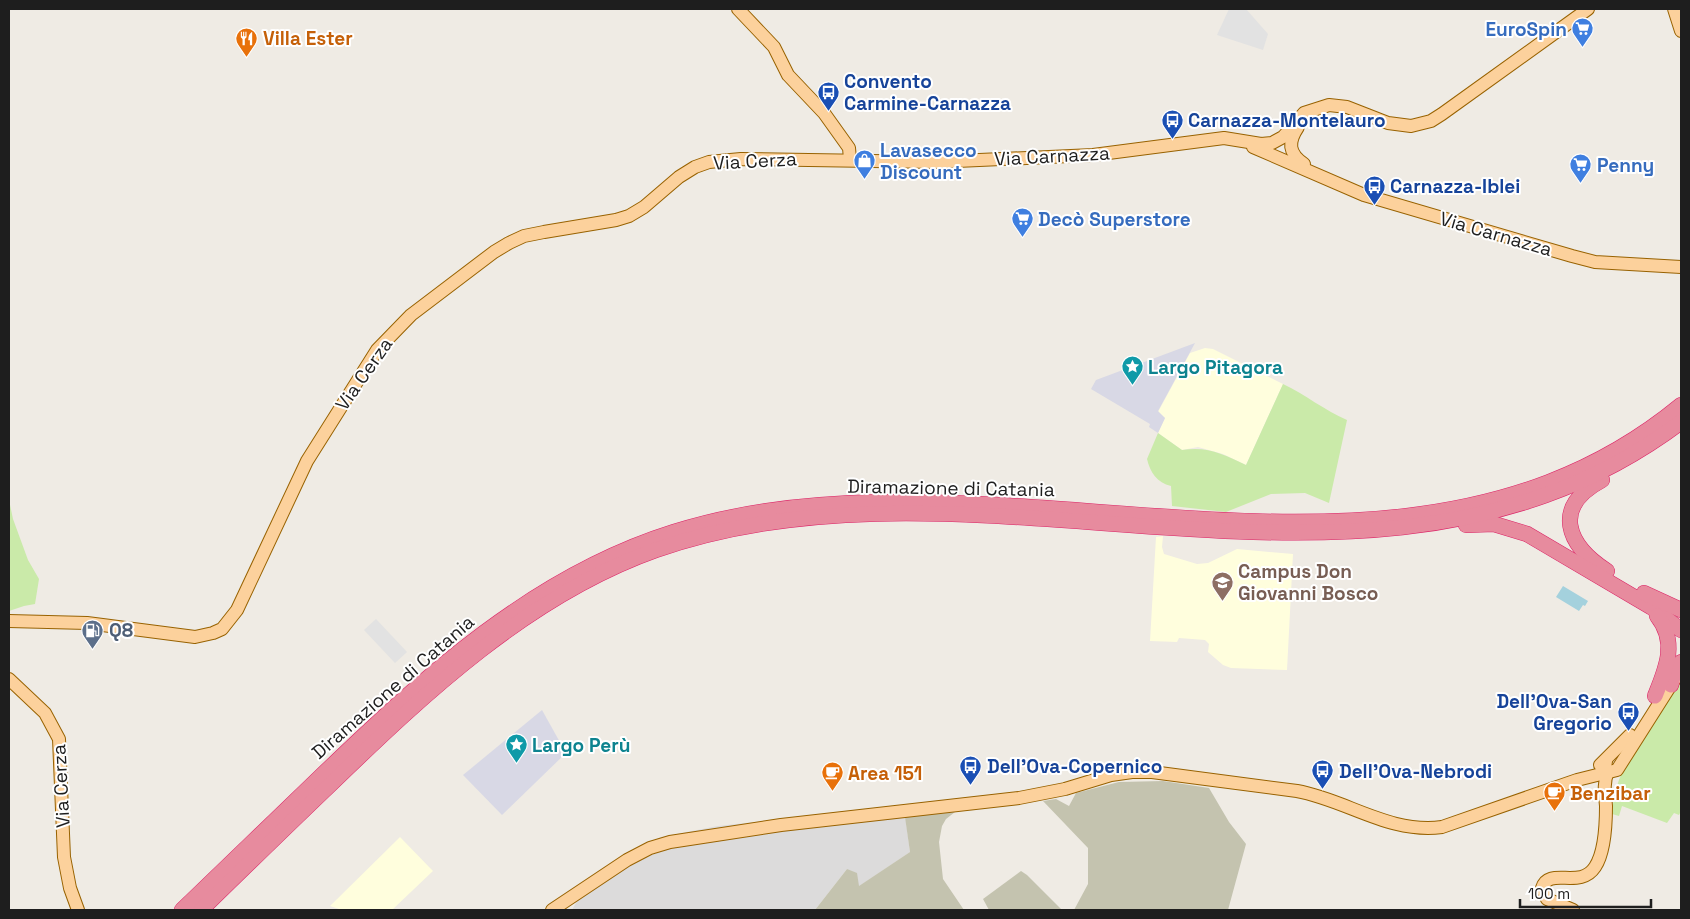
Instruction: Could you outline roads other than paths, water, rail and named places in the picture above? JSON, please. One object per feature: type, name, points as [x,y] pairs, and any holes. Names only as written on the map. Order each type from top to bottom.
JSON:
[{"type":"highway","name":"Diramazione di Catania","points":[[182,910],[372,726],[451,657],[501,619],[549,588],[605,558],[675,531],[764,511],[873,503],[950,504],[1279,520],[1357,519],[1408,514],[1494,498],[1569,473],[1631,442],[1681,405]]},
{"type":"highway","name":"Diramazione di Catania","points":[[201,910],[384,732],[458,668],[555,599],[612,568],[655,551],[713,534],[768,523],[873,515],[951,515],[1288,533],[1405,527],[1498,510],[1555,492],[1600,473],[1641,450],[1681,422]]},
{"type":"highway","points":[[1681,429],[1649,452],[1588,489],[1578,499],[1570,518],[1573,537],[1586,555],[1606,570],[1660,601],[1681,610]]},
{"type":"highway","points":[[1288,533],[1353,538],[1471,524],[1506,526],[1534,538],[1638,600],[1681,630]]},
{"type":"highway","points":[[1638,600],[1662,622],[1669,639],[1666,670],[1655,696]]},
{"type":"highway","points":[[1660,601],[1681,604]]},
{"type":"highway","points":[[1671,685],[1674,673],[1681,662]]},
{"type":"main road","points":[[738,9],[766,38],[788,75],[824,113],[849,148],[850,159]]},
{"type":"main road","points":[[1224,138],[1261,144],[1272,143],[1283,137],[1304,113],[1329,105],[1340,105],[1388,123],[1411,126],[1430,121],[1588,9]]},
{"type":"main road","points":[[1674,9],[1681,30]]},
{"type":"main road","points":[[1317,108],[1298,127],[1290,145],[1293,155],[1318,174]]},
{"type":"main road","points":[[1224,138],[1264,150],[1318,174]]},
{"type":"main road","name":"Via Carnazza","points":[[828,159],[935,162],[1093,155],[1224,138]]},
{"type":"main road","name":"Via Cerza","points":[[9,621],[87,623],[195,637],[222,629],[237,610],[307,461],[377,350],[424,305],[494,252],[524,236],[629,216],[648,204],[687,171],[709,162],[741,159],[828,159]]},
{"type":"main road","name":"Via Carnazza","points":[[1318,174],[1364,196],[1595,262],[1681,267]]},
{"type":"main road","points":[[1573,910],[1546,898],[1542,892],[1543,885],[1548,879],[1582,878],[1594,869],[1601,848],[1606,806],[1605,780],[1612,765],[1681,654]]},
{"type":"main road","points":[[540,910],[556,907],[627,860],[650,848],[670,842],[781,825],[1038,796],[1111,776],[1143,772],[1305,792],[1382,820],[1425,828],[1454,824],[1577,780],[1612,765],[1681,669]]},
{"type":"main road","name":"Via Cerza","points":[[9,679],[45,713],[60,739],[64,857],[70,888],[78,910]]},
{"type":"water","points":[[1563,586],[1588,601],[1585,606],[1583,605],[1579,611],[1556,597]]},
{"type":"place","name":"EuroSpin","points":[[1583,48]]},
{"type":"place","name":"Villa Ester","points":[[247,57]]},
{"type":"place","name":"Convento Carmine-Carnazza","points":[[828,111]]},
{"type":"place","name":"Carnazza-Montelauro","points":[[1172,139]]},
{"type":"place","name":"Lavasecco Discount","points":[[864,180]]},
{"type":"place","name":"Penny","points":[[1581,184]]},
{"type":"place","name":"Carnazza-Iblei","points":[[1374,205]]},
{"type":"place","name":"Decò Superstore","points":[[1022,238]]},
{"type":"place","name":"Largo Pitagora","points":[[1132,386]]},
{"type":"place","name":"Campus Don Giovanni Bosco","points":[[1222,601]]},
{"type":"place","name":"Q8","points":[[93,649]]},
{"type":"place","name":"Dell'Ova-San Gregorio","points":[[1628,731]]},
{"type":"place","name":"Largo Perù","points":[[516,764]]},
{"type":"place","name":"Dell'Ova-Copernico","points":[[971,785]]},
{"type":"place","name":"Dell'Ova-Nebrodi","points":[[1323,790]]},
{"type":"place","name":"Area 151","points":[[832,792]]},
{"type":"place","name":"Benzibar","points":[[1554,812]]}]
